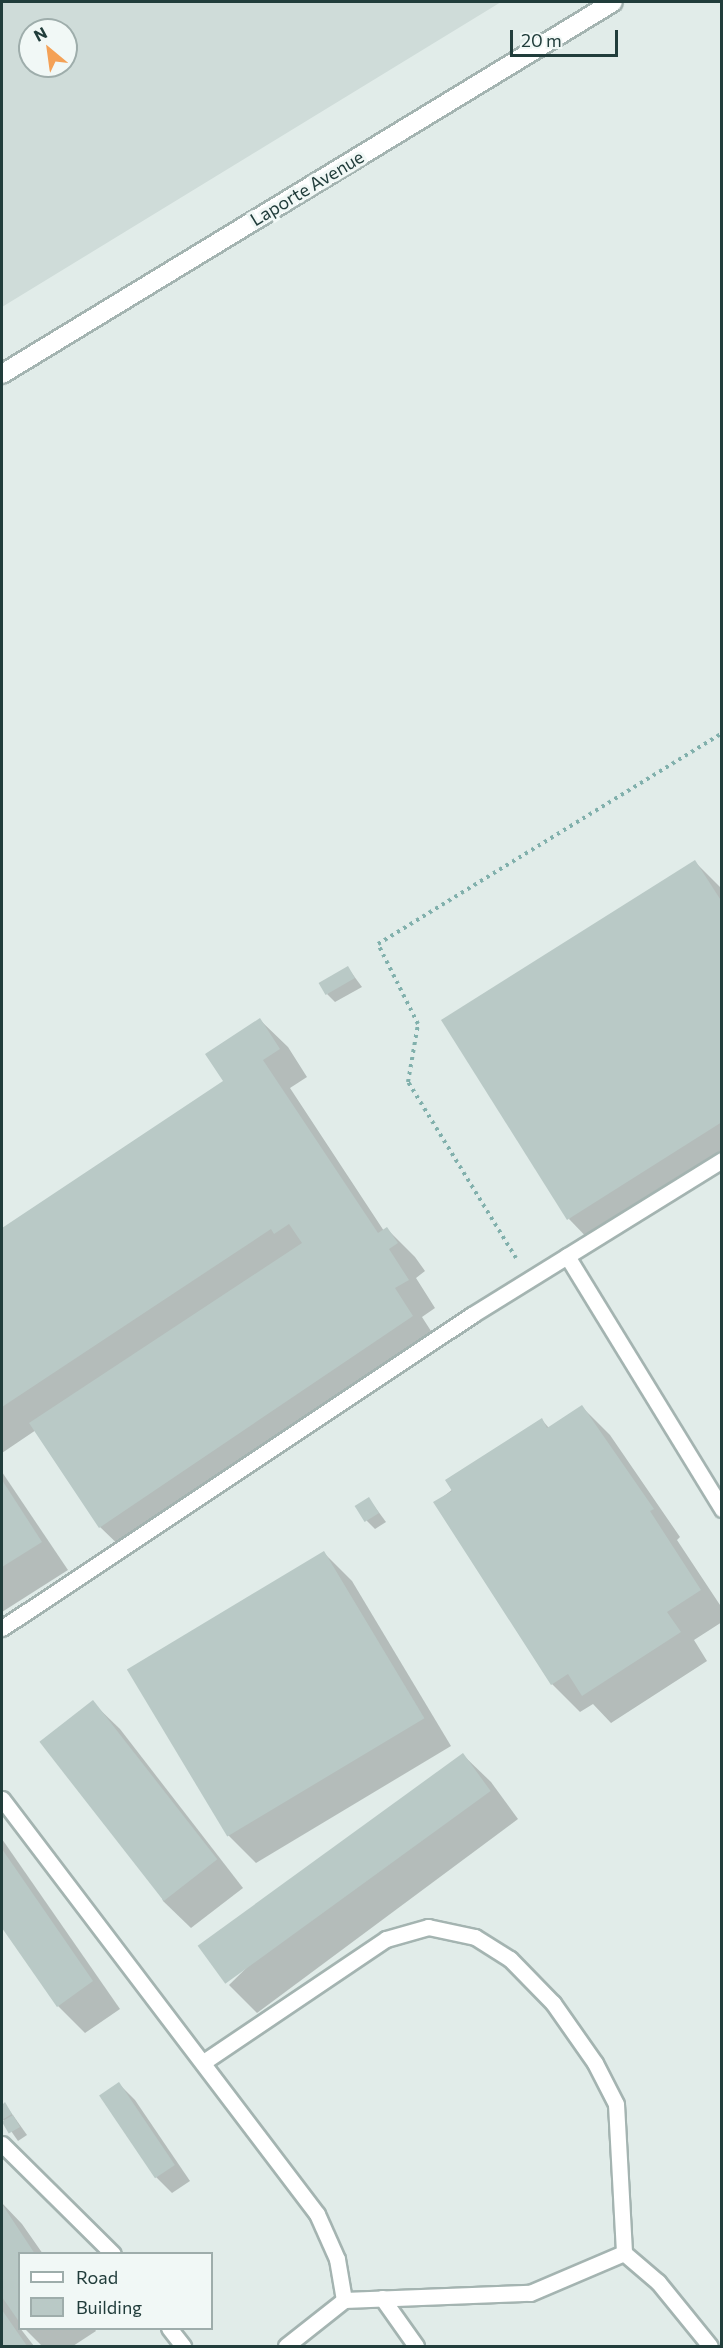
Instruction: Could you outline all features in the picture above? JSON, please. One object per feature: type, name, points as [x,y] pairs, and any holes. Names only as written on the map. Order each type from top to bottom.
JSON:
[{"type":"street","name":"Laporte Avenue","points":[[2,374],[613,2]]},
{"type":"lane","points":[[2,1628],[529,1279],[722,1160]]},
{"type":"lane","points":[[567,1256],[722,1509]]},
{"type":"lane","points":[[2,1799],[205,2061],[317,2214],[337,2259],[344,2300]]},
{"type":"lane","points":[[205,2061],[386,1939],[428,1927],[475,1937],[510,1959],[553,2003],[595,2063],[616,2104],[624,2253],[658,2282],[710,2346]]},
{"type":"lane","points":[[2,2144],[112,2252]]},
{"type":"lane","points":[[286,2346],[344,2300],[530,2293],[624,2253]]},
{"type":"lane","points":[[382,2298],[416,2346]]},
{"type":"lane","points":[[171,2330],[183,2346]]},
{"type":"path","points":[[529,1279],[408,1082],[418,1024],[378,944],[722,733]]},
{"type":"shaded area","points":[[2,2],[501,2],[2,307]]},
{"type":"building","points":[[695,860],[722,902],[722,1122],[567,1220],[441,1020]]},
{"type":"building","points":[[348,966],[355,978],[326,995],[319,983]]},
{"type":"building","points":[[260,1018],[280,1049],[263,1060],[378,1233],[387,1227],[398,1243],[389,1249],[409,1280],[395,1288],[413,1316],[99,1528],[29,1423],[302,1243],[289,1224],[274,1234],[271,1229],[2,1407],[2,1228],[223,1081],[205,1054]]},
{"type":"building","points":[[582,1405],[654,1509],[650,1511],[701,1590],[667,1612],[681,1632],[582,1696],[568,1674],[551,1685],[433,1502],[452,1491],[445,1480],[542,1418],[547,1428]]},
{"type":"building","points":[[2,1480],[42,1542],[2,1567]]},
{"type":"building","points":[[369,1497],[379,1513],[365,1522],[355,1506]]},
{"type":"building","points":[[324,1551],[424,1718],[227,1837],[127,1669]]},
{"type":"building","points":[[93,1700],[217,1859],[164,1901],[39,1742]]},
{"type":"building","points":[[463,1753],[491,1791],[225,1984],[198,1946]]},
{"type":"building","points":[[2,1849],[93,1981],[57,2007],[2,1928]]},
{"type":"building","points":[[119,2082],[175,2165],[155,2178],[99,2095]]},
{"type":"building","points":[[5,2102],[12,2114],[2,2120],[2,2105]]},
{"type":"building","points":[[13,2115],[20,2127],[9,2134],[2,2121]]},
{"type":"building","points":[[2,2204],[34,2252],[18,2252],[18,2320],[2,2297]]},
{"type":"building","points":[[2,2310],[27,2346],[2,2346]]}]
